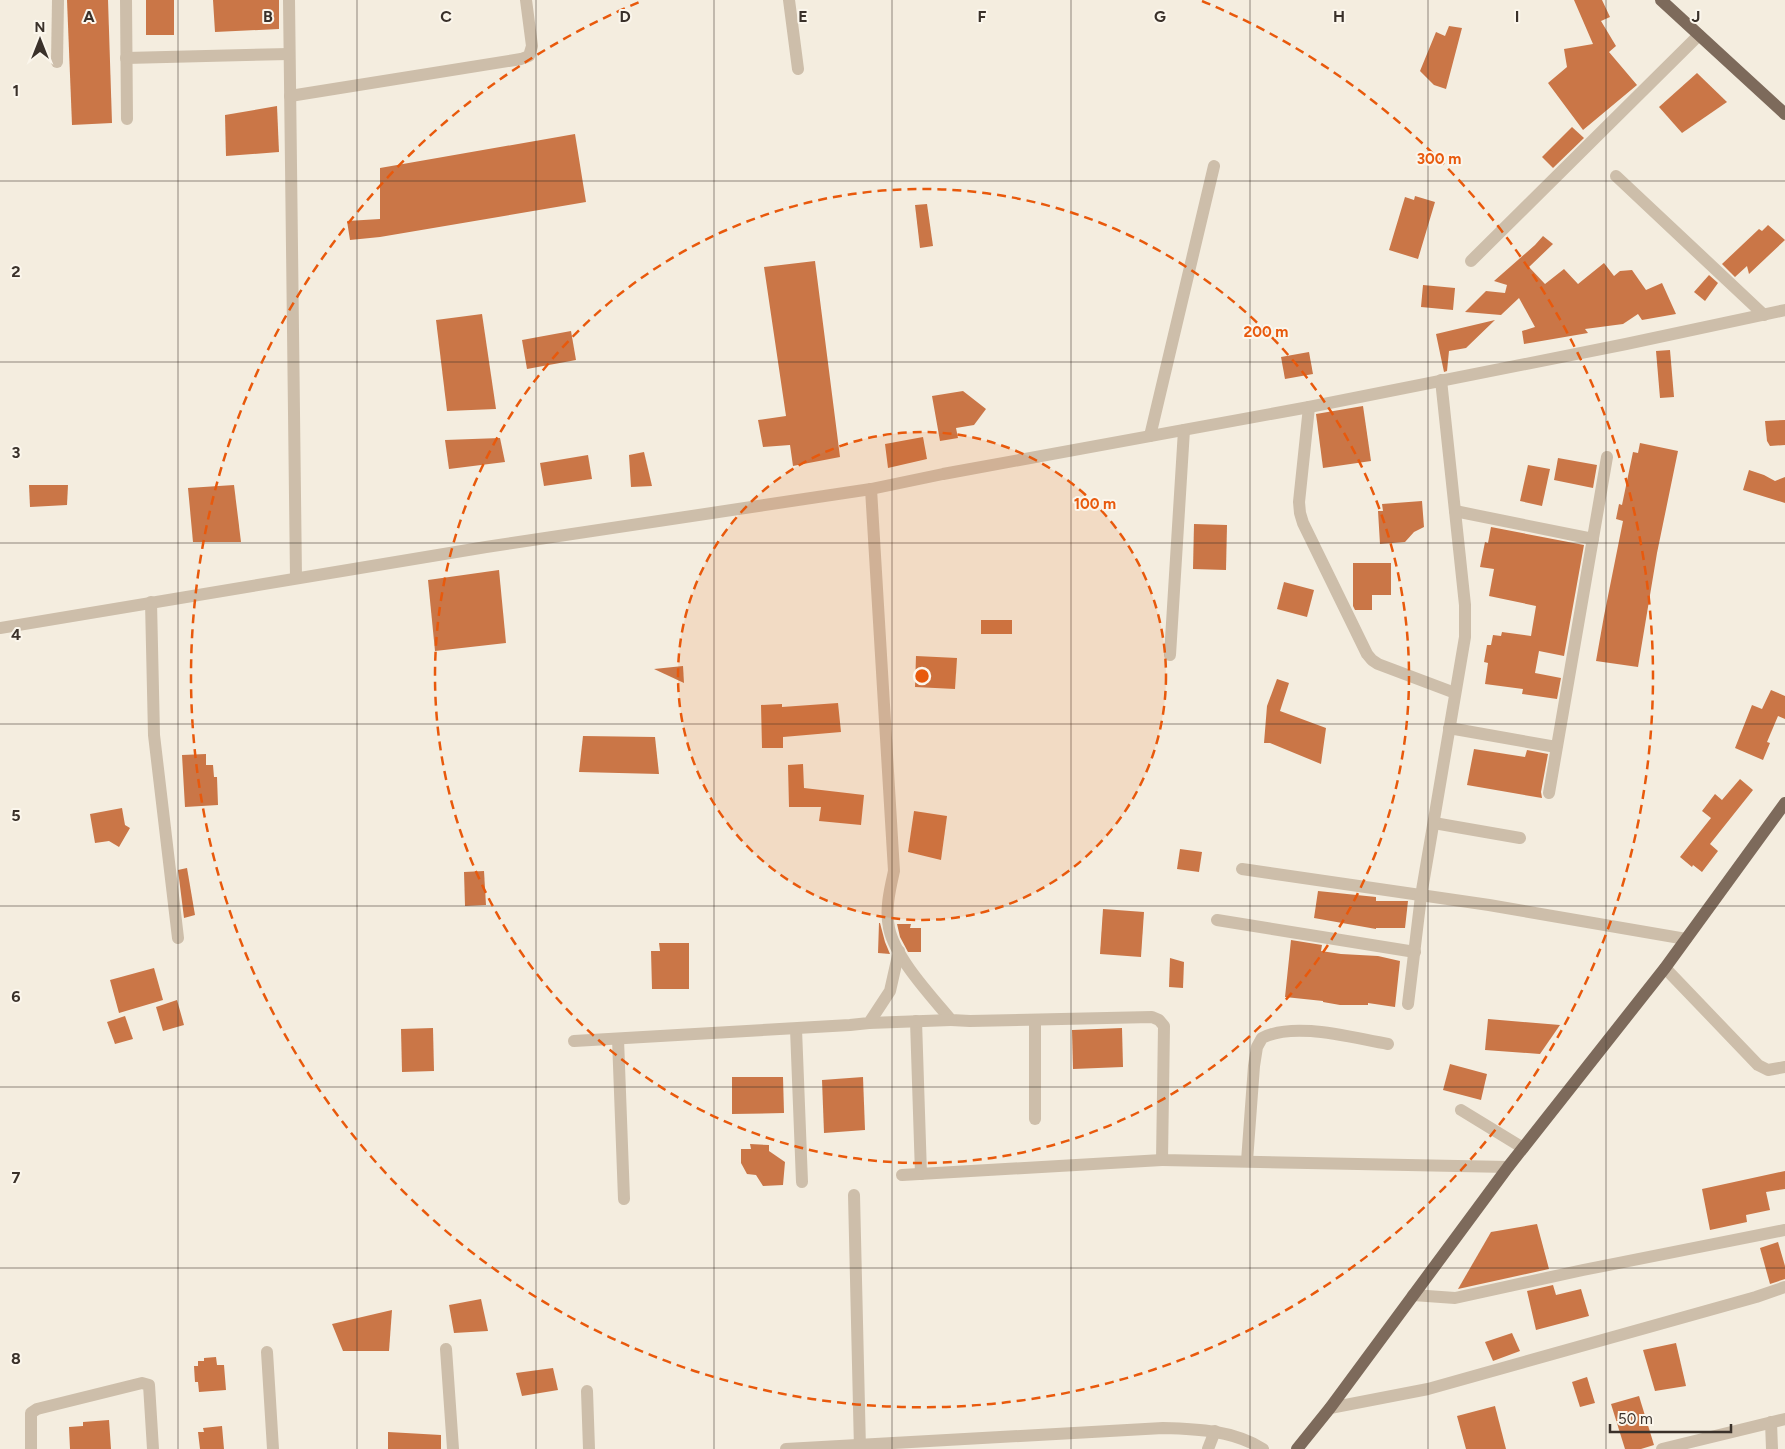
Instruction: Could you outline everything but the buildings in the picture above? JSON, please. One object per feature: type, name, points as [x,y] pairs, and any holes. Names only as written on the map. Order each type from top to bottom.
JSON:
[{"type":"main road","points":[[1661,0],[1785,114]]},
{"type":"main road","points":[[1297,1449],[1330,1408],[1508,1167],[1665,968],[1785,803]]},
{"type":"street","points":[[57,62],[58,0]]},
{"type":"street","points":[[126,0],[127,119]]},
{"type":"street","points":[[289,0],[296,578]]},
{"type":"street","points":[[290,96],[521,59],[529,56],[532,46],[526,0]]},
{"type":"street","points":[[789,0],[798,69]]},
{"type":"street","points":[[1471,261],[1699,35]]},
{"type":"street","points":[[126,58],[289,54]]},
{"type":"street","points":[[1150,436],[1214,166]]},
{"type":"street","points":[[1616,176],[1764,315]]},
{"type":"street","points":[[0,628],[496,545],[871,489],[1309,407],[1785,310]]},
{"type":"street","points":[[1408,1004],[1421,896],[1465,638],[1466,621],[1441,380]]},
{"type":"street","points":[[1309,407],[1299,502],[1300,513],[1303,523],[1367,654],[1378,664],[1455,693]]},
{"type":"street","points":[[1170,655],[1184,430]]},
{"type":"street","points":[[1549,793],[1607,457]]},
{"type":"street","points":[[871,489],[894,871],[888,902],[889,928],[899,951],[951,1020]]},
{"type":"street","points":[[1455,510],[1593,539]]},
{"type":"street","points":[[151,602],[154,736],[178,938]]},
{"type":"street","points":[[1450,728],[1556,747]]},
{"type":"street","points":[[1434,823],[1520,838]]},
{"type":"street","points":[[1242,870],[1489,905],[1686,939]]},
{"type":"street","points":[[1217,920],[1415,952]]},
{"type":"street","points":[[869,1023],[890,991],[899,951]]},
{"type":"street","points":[[1665,968],[1758,1065],[1768,1070],[1785,1067]]},
{"type":"street","points":[[574,1041],[916,1021],[1152,1018],[1159,1020],[1164,1026],[1162,1160]]},
{"type":"street","points":[[1035,1020],[1036,1119]]},
{"type":"street","points":[[916,1021],[921,1174]]},
{"type":"street","points":[[796,1028],[802,1182]]},
{"type":"street","points":[[1247,1161],[1254,1066],[1257,1048],[1262,1038],[1283,1032],[1300,1030],[1388,1044]]},
{"type":"street","points":[[618,1039],[624,1199]]},
{"type":"street","points":[[1461,1110],[1523,1148]]},
{"type":"street","points":[[902,1175],[1162,1160],[1508,1167]]},
{"type":"street","points":[[854,1195],[860,1447]]},
{"type":"street","points":[[1413,1295],[1455,1298],[1583,1270],[1785,1230]]},
{"type":"street","points":[[1330,1408],[1428,1389],[1785,1288]]},
{"type":"street","points":[[446,1349],[453,1449]]},
{"type":"street","points":[[267,1352],[274,1449]]},
{"type":"street","points":[[31,1449],[31,1413],[37,1409],[142,1383],[149,1385],[152,1449]]},
{"type":"street","points":[[587,1391],[589,1449]]},
{"type":"street","points":[[1662,1449],[1785,1418]]},
{"type":"street","points":[[1771,1422],[1772,1449]]},
{"type":"street","points":[[786,1449],[860,1447],[1163,1428],[1215,1431],[1238,1436],[1263,1449]]},
{"type":"street","points":[[1208,1449],[1215,1431]]}]
